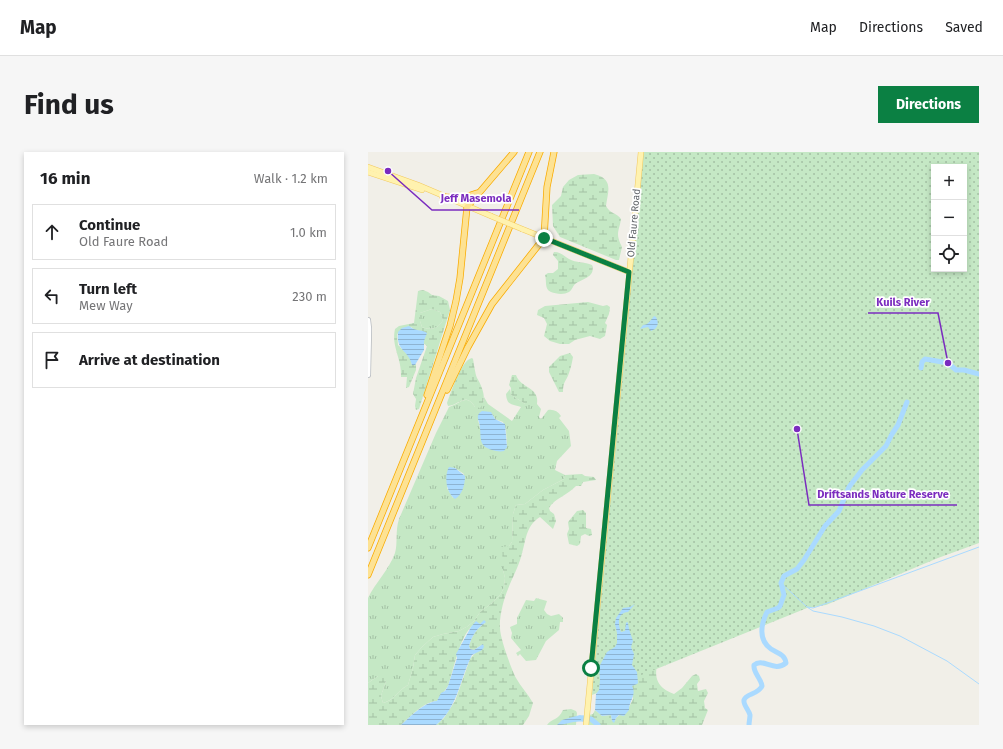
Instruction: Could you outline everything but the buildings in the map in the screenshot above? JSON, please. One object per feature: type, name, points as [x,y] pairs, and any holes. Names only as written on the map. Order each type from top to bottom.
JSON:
[{"type":"highway","points":[[421,416],[450,326],[456,301],[462,265],[467,207],[514,152]]},
{"type":"highway","points":[[368,548],[529,152]]},
{"type":"highway","points":[[368,575],[540,152]]},
{"type":"highway","points":[[425,434],[432,424],[462,357],[485,316],[498,295],[544,238],[547,187],[554,152]]},
{"type":"highway","points":[[443,196],[464,198],[480,192]]},
{"type":"main road","name":"Old Faure Road","points":[[586,725],[641,152]]},
{"type":"main road","points":[[368,167],[418,185],[467,207],[629,272]]},
{"type":"main road","points":[[368,172],[414,188],[427,190]]},
{"type":"main road","points":[[368,320],[368,375]]},
{"type":"green space","points":[[641,152],[979,152],[979,543],[938,558],[826,605],[807,608],[592,695],[609,487]]},
{"type":"green space","points":[[594,174],[605,179],[607,182],[608,191],[606,206],[609,211],[621,219],[618,235],[622,247],[619,260],[560,237],[553,226],[552,205],[561,196],[563,187],[569,180],[578,175]]},
{"type":"green space","points":[[554,252],[561,253],[569,259],[592,265],[593,269],[590,275],[575,284],[569,292],[565,294],[551,292],[547,289],[545,275],[548,273],[553,273],[558,269],[558,261],[553,255]]},
{"type":"green space","points":[[423,290],[448,301],[450,310],[419,409],[416,410],[416,399],[413,394],[416,378],[427,346],[423,343],[424,339],[421,331],[415,330],[411,327],[397,334],[398,345],[410,357],[412,365],[416,364],[416,370],[409,387],[406,388],[407,377],[401,377],[394,335],[395,329],[399,326],[414,323],[418,291]],"holes":[[[432,309],[440,312],[443,320],[437,327],[432,329],[422,327],[420,313]]]},
{"type":"green space","points":[[588,302],[603,306],[607,305],[610,307],[605,323],[607,325],[605,336],[600,339],[590,336],[575,340],[569,344],[560,344],[550,341],[544,336],[547,324],[544,318],[537,315],[538,310],[545,306]]},
{"type":"green space","points":[[432,309],[440,312],[443,320],[437,327],[432,329],[422,327],[420,313]]},
{"type":"green space","points":[[570,353],[573,357],[570,369],[564,384],[563,392],[559,392],[549,372],[549,367],[560,356]]},
{"type":"green space","points":[[472,358],[476,376],[481,385],[484,397],[482,405],[480,408],[475,407],[468,400],[462,400],[448,406],[447,403],[460,370],[468,360]]},
{"type":"green space","points":[[512,375],[516,375],[521,383],[536,394],[537,404],[525,404],[510,394],[511,388],[509,385]]},
{"type":"green space","points":[[510,389],[510,394],[525,404],[537,404],[541,409],[539,417],[541,419],[548,410],[555,411],[561,416],[559,418],[569,431],[571,446],[557,461],[555,470],[565,475],[564,479],[543,490],[525,504],[516,505],[513,514],[512,542],[509,546],[503,570],[505,578],[504,588],[500,595],[480,612],[474,621],[468,626],[459,631],[433,637],[423,646],[415,655],[408,685],[393,698],[383,703],[381,696],[386,681],[378,676],[368,683],[368,598],[395,553],[399,519],[436,433],[449,407],[466,400],[472,403],[475,407],[484,401],[484,397],[488,404],[512,421],[521,407],[509,403],[506,394]],"holes":[[[492,414],[495,419],[503,422],[506,430],[507,447],[480,428],[478,420]],[[455,468],[464,474],[453,498],[447,488]]]},
{"type":"green space","points":[[582,474],[585,476],[594,477],[596,480],[583,482],[581,486],[576,486],[558,499],[549,508],[554,514],[556,521],[553,529],[540,517],[531,525],[520,561],[506,593],[502,608],[500,628],[506,653],[516,678],[533,703],[529,716],[523,725],[436,725],[444,718],[455,701],[470,659],[483,644],[474,650],[470,649],[469,646],[475,633],[485,623],[483,622],[480,624],[477,623],[471,627],[466,634],[458,651],[448,686],[437,701],[422,706],[401,725],[368,725],[368,683],[378,676],[383,676],[386,681],[381,696],[383,703],[393,698],[408,685],[415,655],[423,646],[433,637],[459,631],[468,626],[474,621],[480,612],[500,595],[504,588],[505,578],[503,570],[502,547],[509,546],[512,542],[513,514],[516,505],[525,504],[543,490],[564,479],[565,475]]},
{"type":"green space","points":[[583,510],[586,513],[586,528],[591,529],[592,535],[589,536],[585,534],[581,536],[580,544],[577,546],[569,544],[567,534],[569,529],[568,522],[577,511]]},
{"type":"green space","points":[[536,598],[547,601],[544,610],[547,614],[551,616],[559,614],[563,618],[563,622],[560,622],[559,630],[546,641],[536,660],[526,661],[520,654],[518,656],[516,653],[521,650],[511,638],[512,633],[510,627],[517,624],[517,618],[526,600],[534,601]]},
{"type":"green space","points":[[658,662],[656,673],[658,682],[664,689],[674,694],[682,688],[692,676],[696,674],[699,676],[700,680],[697,684],[698,691],[706,689],[708,693],[704,701],[705,708],[708,710],[702,725],[588,725],[589,715],[593,714],[595,710],[602,716],[611,715],[612,721],[615,721],[616,718],[629,707],[633,699],[632,685],[637,672]]},
{"type":"green space","points":[[571,709],[577,713],[576,725],[547,725],[557,718],[563,710]]},
{"type":"water","points":[[654,316],[656,317],[658,323],[655,329],[651,331],[648,327],[640,329],[643,325],[649,322]]},
{"type":"water","points":[[409,326],[427,333],[424,341],[424,350],[415,365],[412,365],[408,356],[400,347],[398,339],[398,332],[402,328]]},
{"type":"water","points":[[482,411],[491,412],[495,419],[505,424],[507,447],[504,451],[492,450],[483,444],[478,416]]},
{"type":"water","points":[[449,467],[455,468],[465,476],[463,489],[460,495],[455,499],[448,489],[446,479]]},
{"type":"water","points":[[635,604],[628,612],[622,614],[619,619],[619,626],[621,632],[625,631],[626,623],[628,623],[633,641],[631,647],[634,654],[632,665],[637,672],[638,683],[632,686],[634,692],[629,710],[624,716],[619,715],[614,723],[611,715],[602,716],[595,710],[596,694],[599,690],[600,680],[599,667],[607,652],[615,647],[617,643],[615,624],[616,618],[623,608],[630,607]]},
{"type":"water","points":[[484,620],[486,622],[475,633],[469,646],[470,649],[474,650],[483,644],[484,647],[482,650],[472,655],[454,701],[443,718],[436,725],[401,725],[422,707],[437,701],[441,693],[445,691],[457,658],[456,654],[471,627],[476,621],[480,624]]},
{"type":"water","points":[[580,715],[585,716],[584,722],[557,725],[562,720]]},
{"type":"waterway","points":[[921,368],[922,362],[925,359],[948,363],[956,370],[964,370],[979,374]]},
{"type":"waterway","points":[[749,725],[750,715],[744,704],[744,700],[747,696],[758,691],[762,686],[755,671],[754,665],[761,663],[773,666],[782,666],[786,663],[784,658],[771,649],[762,637],[762,627],[767,612],[778,608],[784,595],[781,583],[784,576],[797,569],[825,526],[839,511],[849,487],[862,470],[886,446],[898,425],[907,402]]},
{"type":"waterway","points":[[808,607],[813,608],[819,606],[979,547]]},
{"type":"waterway","points":[[781,583],[813,611],[874,626],[900,636],[947,661],[979,684]]},
{"type":"waterway","points":[[583,718],[591,719],[598,725]]},
{"type":"place","name":"Jeff Masemola","points":[[388,171]]},
{"type":"place","name":"Kuils River","points":[[948,363]]},
{"type":"place","name":"Driftsands Nature Reserve","points":[[797,429]]},
{"type":"route","points":[[544,238],[629,272],[591,668]]}]
